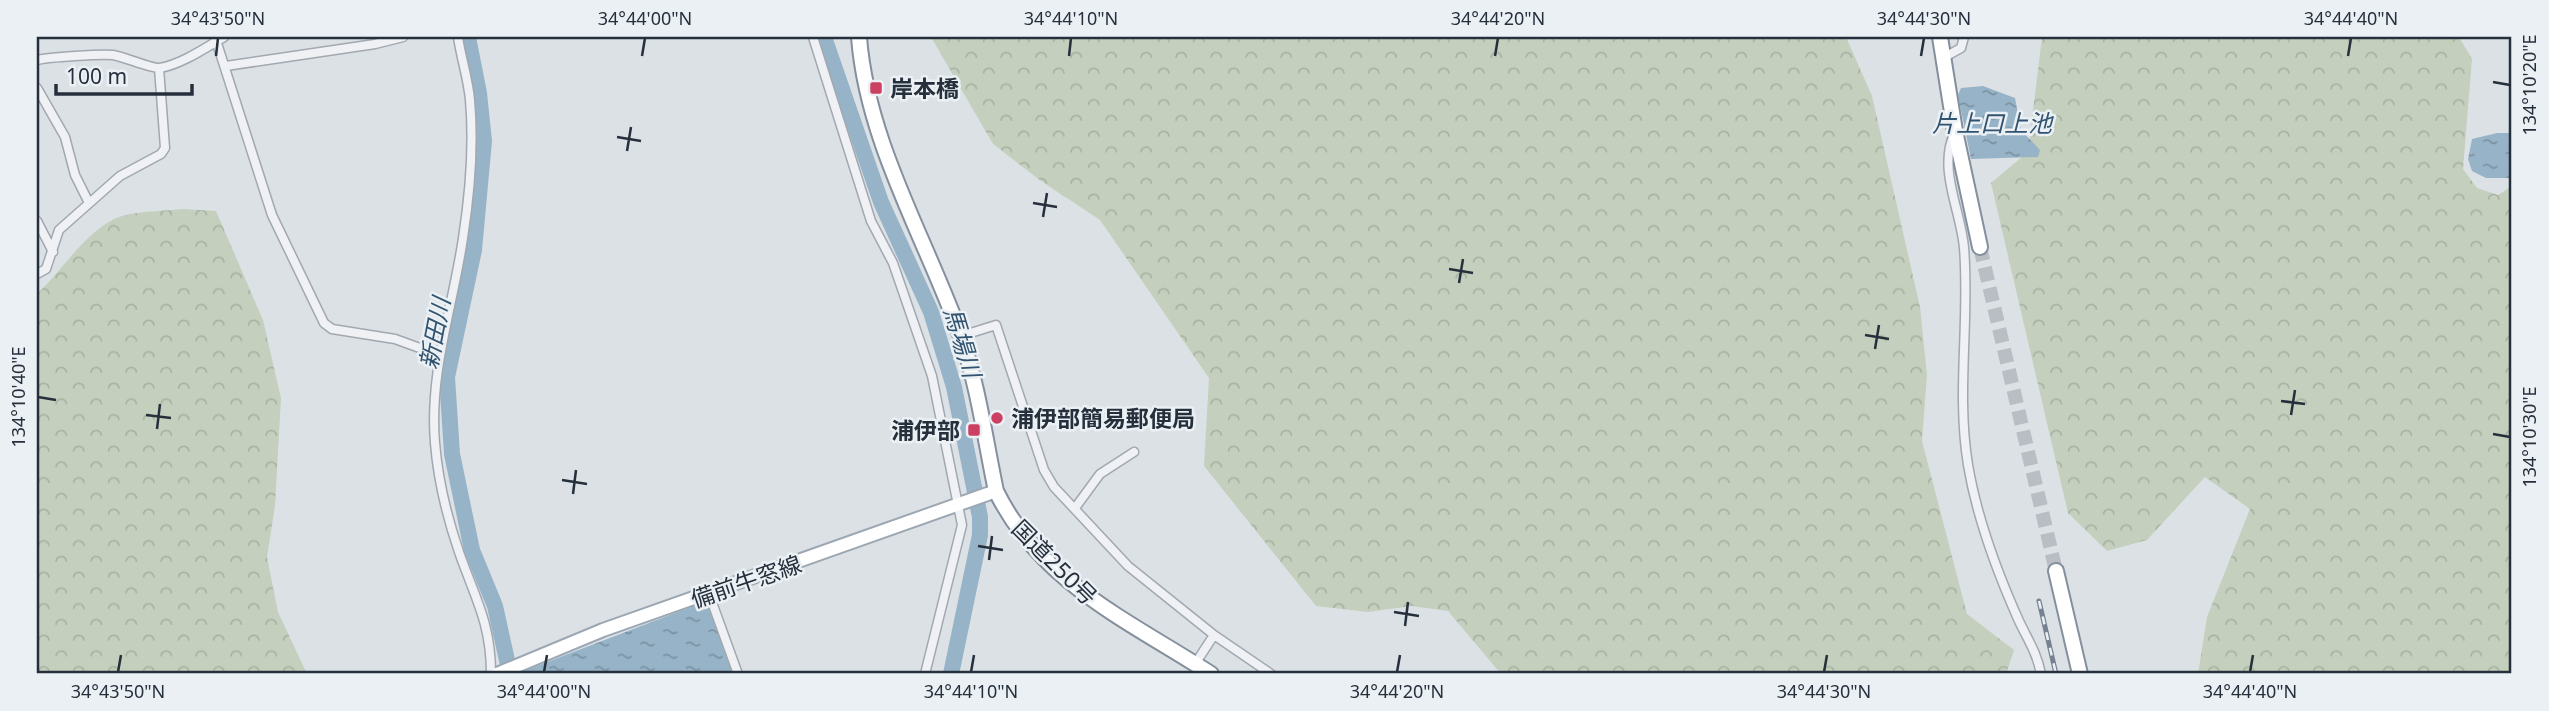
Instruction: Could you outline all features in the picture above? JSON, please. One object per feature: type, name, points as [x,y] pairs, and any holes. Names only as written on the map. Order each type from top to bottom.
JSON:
[{"type":"highway","name":"国道250号","points":[[859,37],[870,101],[883,142],[961,336],[992,492],[1027,541],[1095,604],[1211,674]]},
{"type":"highway","points":[[1940,37],[1955,131],[1980,247]]},
{"type":"highway","points":[[2056,570],[2080,674]]},
{"type":"main road","name":"備前牛窓線","points":[[497,674],[603,630],[992,492]]},
{"type":"street","points":[[226,66],[375,44],[402,37]]},
{"type":"street","points":[[458,37],[470,97],[470,182],[456,282],[435,379],[435,443],[444,504],[460,554],[481,603],[491,647],[491,674]]},
{"type":"street","points":[[813,37],[871,220],[893,263],[932,376],[961,504],[962,525],[925,674]]},
{"type":"street","points":[[1943,58],[1961,48],[1964,37]]},
{"type":"street","points":[[37,60],[54,56],[72,59],[110,55],[159,68],[174,64],[218,38],[272,215],[324,323],[332,329],[395,339],[439,355]]},
{"type":"street","points":[[37,274],[46,269],[59,230],[120,176],[161,154],[165,148],[159,68]]},
{"type":"street","points":[[37,88],[65,137],[75,175],[89,202]]},
{"type":"street","points":[[1955,131],[1946,152],[1964,245],[1966,283],[1962,410],[1968,464],[1982,524],[2020,622],[2036,651],[2041,674]]},
{"type":"street","points":[[37,221],[52,253]]},
{"type":"street","points":[[961,336],[996,325],[1044,470],[1054,488],[1128,565],[1214,635],[1271,674]]},
{"type":"street","points":[[1075,508],[1100,474],[1134,452]]},
{"type":"street","points":[[709,594],[738,674]]},
{"type":"street","points":[[1195,664],[1214,635]]},
{"type":"green space","points":[[931,37],[1846,37],[1872,96],[1920,307],[1927,375],[1922,441],[1967,614],[2014,650],[2006,674],[1501,674],[1448,611],[1412,606],[1368,612],[1316,606],[1204,466],[1209,378],[1100,220],[1041,181],[993,144]]},
{"type":"green space","points":[[2042,37],[2459,37],[2472,59],[2463,169],[2477,188],[2498,195],[2512,186],[2512,674],[2198,674],[2207,617],[2250,509],[2205,477],[2147,540],[2107,551],[2068,513],[1991,183],[2028,152]]},
{"type":"green space","points":[[183,209],[216,211],[263,320],[281,398],[275,506],[267,557],[278,612],[307,674],[37,674],[37,294],[87,239],[110,221],[137,213]]},
{"type":"water","name":"片上口上池","points":[[1983,86],[2015,98],[2021,130],[2040,150],[2038,157],[1971,159],[1958,95],[1961,88]]},
{"type":"water","points":[[2497,133],[2512,133],[2512,178],[2486,178],[2472,171],[2468,159],[2472,139]]},
{"type":"water","points":[[707,600],[733,674],[516,674],[688,608]]},
{"type":"waterway","name":"新田川","points":[[468,37],[479,93],[484,141],[474,250],[447,377],[452,454],[472,550],[495,606],[510,674]]},
{"type":"waterway","name":"馬場川","points":[[824,37],[881,202],[931,312],[954,387],[980,517],[980,535],[951,674]]},
{"type":"tunnel","points":[[1980,247],[2056,571]]},
{"type":"railway","points":[[2039,601],[2056,674]]},
{"type":"place","name":"岸本橋","points":[[876,88]]},
{"type":"place","name":"浦伊部簡易郵便局","points":[[997,418]]},
{"type":"place","name":"浦伊部","points":[[974,430]]}]
